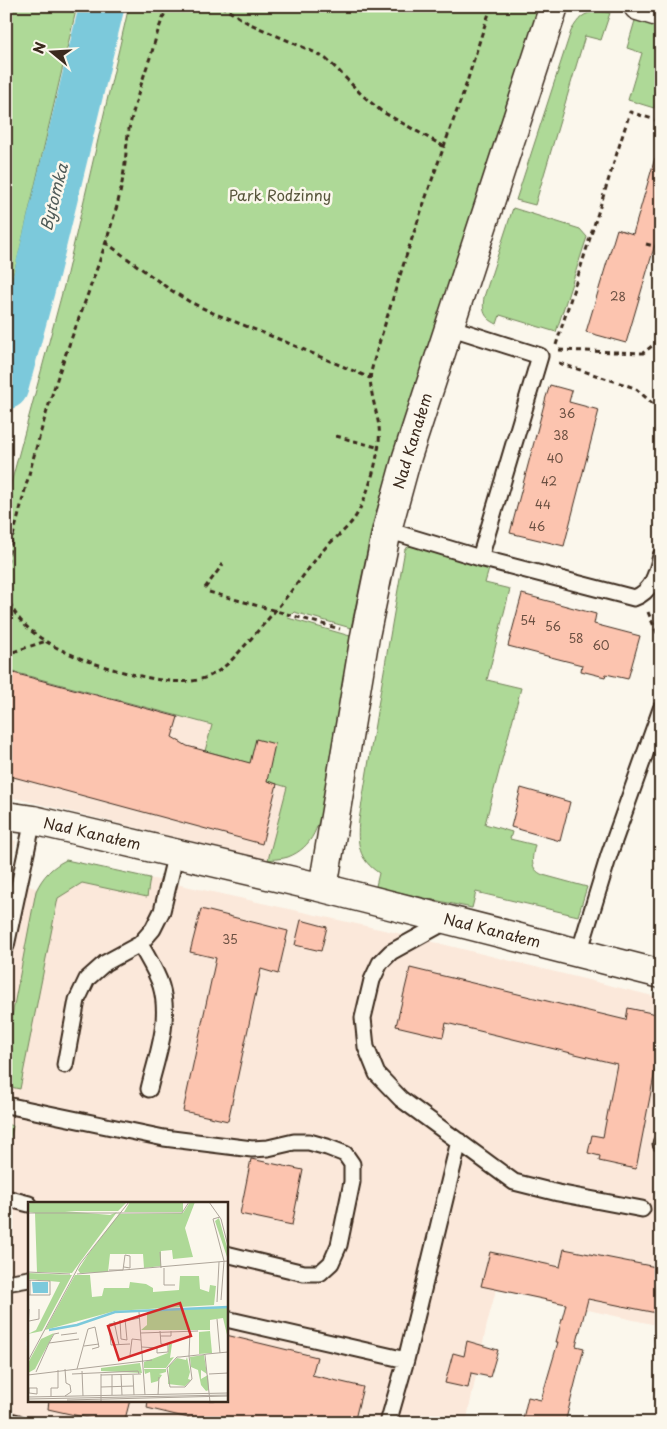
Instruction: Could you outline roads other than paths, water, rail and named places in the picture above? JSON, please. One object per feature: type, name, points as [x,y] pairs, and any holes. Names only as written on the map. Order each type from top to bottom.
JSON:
[{"type":"street","name":"Nad Kanałem","points":[[323,888],[365,636],[387,530],[407,457],[554,6]]},
{"type":"street","points":[[638,6],[661,13]]},
{"type":"street","name":"Nad Kanałem","points":[[6,816],[33,820],[323,888],[661,974]]},
{"type":"lane","points":[[449,327],[540,356],[480,558]]},
{"type":"lane","points":[[387,530],[480,558],[634,598],[642,595],[651,585],[661,556]]},
{"type":"lane","points":[[579,953],[608,855],[660,715]]},
{"type":"lane","points":[[6,946],[33,820]]},
{"type":"lane","points":[[65,1064],[77,1000],[87,979],[104,962],[140,944],[153,929],[162,911],[176,854]]},
{"type":"lane","points":[[449,920],[391,952],[380,963],[372,980],[363,1018],[366,1046],[377,1074],[401,1100],[514,1182],[558,1194],[642,1209]]},
{"type":"lane","points":[[140,944],[160,984],[165,1004],[164,1022],[149,1089]]},
{"type":"lane","points":[[6,1105],[164,1138],[252,1149],[268,1148],[294,1142],[309,1142],[345,1154],[352,1164],[352,1182],[339,1245],[331,1263],[320,1273],[304,1273],[228,1254]]},
{"type":"lane","points":[[388,1423],[406,1360],[459,1141]]},
{"type":"lane","points":[[6,1198],[28,1204]]},
{"type":"lane","points":[[6,1282],[28,1280]]},
{"type":"lane","points":[[228,1319],[406,1360]]},
{"type":"lane","points":[[6,1420],[18,1423]]},
{"type":"waterway","name":"Bytomka","points":[[6,387],[37,272],[102,6]]},
{"type":"park label","name":"Park Rodzinny","points":[[280,196]]}]
